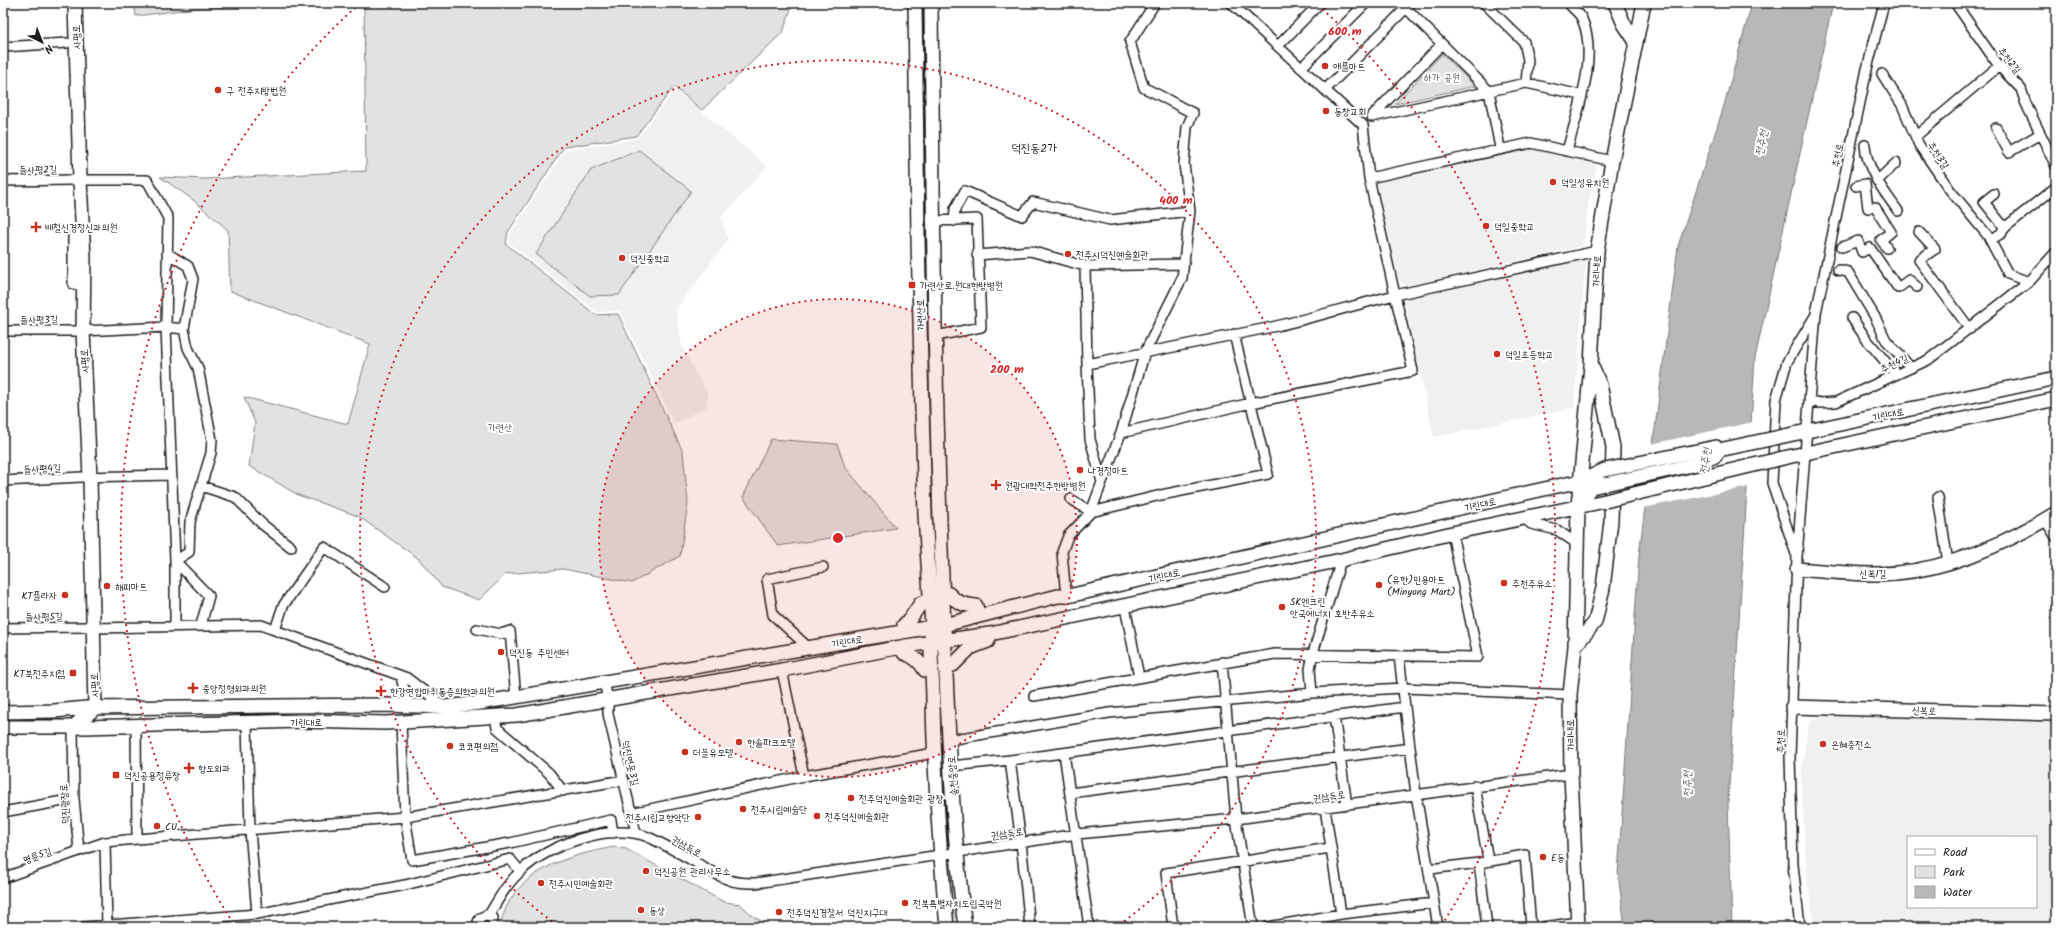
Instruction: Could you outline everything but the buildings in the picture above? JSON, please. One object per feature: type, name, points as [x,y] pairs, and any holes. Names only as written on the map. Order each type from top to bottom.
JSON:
[{"type":"street","name":"사평로","points":[[67,3],[67,43],[77,180]]},
{"type":"street","name":"사평로","points":[[75,3],[80,330],[86,477],[89,627],[88,686],[85,717]]},
{"type":"street","name":"가련산로","points":[[915,3],[919,277],[925,515],[930,601],[939,635]]},
{"type":"street","name":"가련산로","points":[[931,3],[936,336],[942,593],[939,635]]},
{"type":"street","points":[[1155,3],[1130,42],[1144,88],[1164,96],[1180,108],[1193,113],[1187,127],[1184,164],[1190,211],[1182,278],[1146,352],[1121,433],[1091,512],[1068,536],[1062,552],[1064,586],[1068,596],[1058,605],[939,635],[943,722],[948,734],[1109,713],[1227,703],[1312,693],[1403,688],[1570,694]]},
{"type":"street","points":[[1121,433],[1251,403],[1412,371],[1369,178],[1363,126],[1231,3]]},
{"type":"street","points":[[1278,46],[1320,3]]},
{"type":"street","points":[[1301,68],[1366,3]]},
{"type":"street","points":[[1484,3],[1524,42],[1528,60],[1526,83]]},
{"type":"street","points":[[1567,151],[1588,71],[1589,42],[1582,18],[1568,3]]},
{"type":"street","points":[[1614,3],[1624,24],[1636,42]]},
{"type":"street","name":"가리내로","points":[[1578,924],[1571,774],[1570,694],[1576,646],[1576,543],[1578,506],[1591,365],[1597,251],[1612,161],[1644,3]]},
{"type":"street","name":"추천로","points":[[1800,927],[1793,864],[1791,800],[1792,707],[1797,563],[1816,313],[1864,84],[1884,3]]},
{"type":"street","name":"추천2길","points":[[1955,3],[1999,66],[2021,89],[2026,104],[2056,166]]},
{"type":"street","points":[[1325,90],[1406,5],[1489,91],[1500,148]]},
{"type":"street","points":[[3,47],[67,43]]},
{"type":"street","points":[[1363,126],[1442,44]]},
{"type":"street","points":[[1916,136],[1999,66]]},
{"type":"street","name":"추천3길","points":[[1882,74],[1902,105],[1919,145],[1950,190],[1990,240],[2008,274],[2029,282]]},
{"type":"street","points":[[1372,117],[1526,83],[1581,95]]},
{"type":"street","points":[[1996,128],[2009,152],[2040,134]]},
{"type":"street","points":[[1369,178],[1500,148],[1531,143],[1612,161]]},
{"type":"street","points":[[1865,145],[1866,155],[1877,181],[1898,212]]},
{"type":"street","points":[[1877,181],[1896,163]]},
{"type":"street","name":"들사평2길","points":[[3,181],[147,180],[168,218],[167,253]]},
{"type":"street","points":[[1856,186],[1866,184],[1868,208],[1874,207],[1891,232],[1881,240],[1887,248]]},
{"type":"street","points":[[1990,240],[2002,233],[2005,228],[2026,210],[2056,187]]},
{"type":"street","points":[[954,221],[956,210],[965,191],[1022,216],[1033,202],[1110,220],[1190,211]]},
{"type":"street","points":[[1994,194],[1984,202],[2005,228]]},
{"type":"street","points":[[935,221],[954,221],[976,218],[981,328],[936,336]]},
{"type":"street","points":[[1919,232],[1934,249],[1919,260],[1970,329]]},
{"type":"street","points":[[1842,247],[1858,242],[1862,252],[1870,248],[1898,288],[1910,280],[1917,287]]},
{"type":"street","points":[[1087,364],[1273,327],[1395,295],[1597,251]]},
{"type":"street","points":[[977,255],[1030,252],[1085,266],[1184,264]]},
{"type":"street","name":"추천4길","points":[[1810,400],[1820,403],[1836,402],[1928,360],[2029,282],[2056,252]]},
{"type":"street","points":[[167,253],[166,327],[175,561],[175,626]]},
{"type":"street","points":[[167,253],[188,266],[193,279],[184,329],[188,348],[198,368],[212,440],[201,486],[190,522],[189,552],[175,561]]},
{"type":"street","points":[[1085,266],[1090,439],[1102,482]]},
{"type":"street","points":[[1838,270],[1848,272],[1875,317],[1886,340],[1911,368]]},
{"type":"street","name":"추천로","points":[[1797,563],[1772,483],[1776,400],[1787,362],[1816,313]]},
{"type":"street","points":[[1852,318],[1866,340],[1896,374]]},
{"type":"street","name":"들사평3길","points":[[3,331],[166,327],[184,329]]},
{"type":"street","points":[[1071,500],[1091,512],[1161,495],[1268,474],[1234,334]]},
{"type":"street","points":[[1576,646],[1595,622],[1603,588],[1611,521],[1613,447],[1600,385],[1591,365]]},
{"type":"street","name":"기린대로","points":[[3,712],[54,711],[136,726],[247,724],[301,721],[401,723],[495,718],[517,715],[608,698],[782,670],[902,647],[939,635],[978,615],[1058,596],[1068,596],[1580,481],[1605,470],[1716,447],[1719,450],[2056,378]]},
{"type":"street","name":"기린대로","points":[[3,727],[85,717],[408,706],[445,707],[516,698],[905,631],[939,635],[990,634],[1125,607],[1341,560],[1452,533],[1604,501],[1784,458],[2056,399]]},
{"type":"street","name":"기린대로","points":[[1578,506],[1591,487],[1697,464],[1715,456],[1719,450]]},
{"type":"street","name":"들사평4길","points":[[3,481],[171,475]]},
{"type":"street","points":[[201,486],[235,497],[262,524],[291,547]]},
{"type":"street","points":[[1938,497],[1948,563]]},
{"type":"street","points":[[1524,517],[1531,524],[1557,530],[1576,543]]},
{"type":"street","points":[[2051,517],[2056,537]]},
{"type":"street","name":"신복1길","points":[[1797,563],[1874,574],[1916,571],[1948,563],[2003,543],[2051,517]]},
{"type":"street","points":[[1034,696],[1222,662],[1275,654],[1313,653],[1478,657],[1452,533]]},
{"type":"street","points":[[275,630],[283,606],[324,547],[385,587]]},
{"type":"street","points":[[1312,693],[1310,669],[1313,653],[1341,560]]},
{"type":"street","points":[[175,561],[209,596],[201,625]]},
{"type":"street","points":[[809,648],[773,615],[768,578],[823,567]]},
{"type":"street","points":[[942,593],[949,594],[958,603],[976,606],[978,615]]},
{"type":"street","points":[[905,631],[904,625],[921,603],[930,601]]},
{"type":"street","points":[[1125,607],[1139,677]]},
{"type":"street","name":"들사평5길","points":[[3,628],[261,625],[407,678],[445,707]]},
{"type":"street","points":[[477,628],[501,634],[510,631],[516,698]]},
{"type":"street","points":[[902,647],[904,653],[912,656],[925,670],[939,668],[953,665],[970,648],[988,641],[990,634]]},
{"type":"street","name":"송천중앙로","points":[[939,635],[939,668],[934,753],[948,927]]},
{"type":"street","points":[[1399,656],[1416,794],[1430,869],[1438,927]]},
{"type":"street","points":[[1222,662],[1227,703],[1231,773],[1236,819],[1253,927]]},
{"type":"street","name":"송천중앙로","points":[[939,668],[948,734],[958,873],[965,927]]},
{"type":"street","points":[[782,670],[804,776]]},
{"type":"street","points":[[402,677],[408,706]]},
{"type":"street","points":[[604,683],[608,698]]},
{"type":"street","name":"덕진연못3길","points":[[608,698],[608,714],[636,833]]},
{"type":"street","points":[[951,766],[1064,753],[1405,707]]},
{"type":"street","name":"신복로","points":[[1792,707],[2056,714]]},
{"type":"street","points":[[1334,716],[1347,805]]},
{"type":"street","name":"덕진광장로","points":[[79,851],[74,799],[85,717]]},
{"type":"street","points":[[495,718],[497,728],[549,773],[563,791]]},
{"type":"street","points":[[401,723],[405,817],[412,860],[510,842],[611,820],[613,833]]},
{"type":"street","points":[[247,724],[250,830],[257,914]]},
{"type":"street","points":[[136,726],[137,839]]},
{"type":"street","points":[[1070,793],[1231,773],[1410,748]]},
{"type":"street","points":[[631,813],[804,776],[934,753]]},
{"type":"street","points":[[1064,753],[1077,834],[1089,927]]},
{"type":"street","points":[[1010,760],[1030,927]]},
{"type":"street","name":"권삼득로","points":[[478,926],[478,920],[482,916],[489,915],[499,898],[520,871],[550,850],[576,840],[613,833],[636,833],[737,882],[756,883],[957,851],[1077,834],[1236,819],[1571,774]]},
{"type":"street","points":[[79,851],[105,842],[405,817],[624,780]]},
{"type":"street","points":[[1475,786],[1484,862],[1487,927]]},
{"type":"street","points":[[3,812],[74,799]]},
{"type":"street","points":[[1325,808],[1341,914]]},
{"type":"street","points":[[105,842],[107,925]]},
{"type":"street","points":[[510,842],[510,859],[520,871]]},
{"type":"street","points":[[1173,927],[1166,873],[1243,860],[1330,848]]},
{"type":"street","name":"명륜5길","points":[[3,878],[79,851]]},
{"type":"street","points":[[1430,869],[1525,855],[1531,927]]},
{"type":"street","points":[[82,927],[257,914],[405,885],[510,859]]},
{"type":"street","points":[[1268,927],[1341,914],[1434,903]]},
{"type":"street","points":[[489,915],[494,920],[492,927]]},
{"type":"street","points":[[1543,927],[1578,924]]},
{"type":"shaded area","name":"덕진중학교","points":[[675,90],[767,166],[721,218],[728,240],[676,309],[682,347],[708,395],[706,407],[674,424],[620,311],[597,312],[509,243],[511,232],[566,150],[637,139]]},
{"type":"shaded area","name":"덕일중학교","points":[[1531,148],[1597,165],[1588,205],[1583,246],[1406,286],[1399,281],[1377,182]]},
{"type":"shaded area","name":"덕일초등학교","points":[[1586,259],[1574,408],[1434,437],[1404,300]]},
{"type":"shaded area","points":[[1829,716],[2056,721],[2056,927],[1815,927],[1807,880],[1801,778],[1808,726],[1813,719]]},
{"type":"green space","name":"가련산","points":[[134,3],[793,3],[783,32],[702,110],[674,87],[636,136],[564,147],[508,232],[506,244],[596,315],[618,314],[683,452],[688,503],[680,556],[632,583],[563,569],[506,574],[479,600],[442,587],[419,559],[358,516],[298,495],[249,466],[255,423],[244,397],[348,424],[370,344],[230,291],[228,230],[192,199],[160,177],[205,179],[366,171],[364,4],[197,8],[136,16]]},
{"type":"green space","name":"하가 공원","points":[[1442,54],[1475,86],[1395,104]]},
{"type":"green space","points":[[639,150],[691,191],[619,295],[590,296],[536,254],[591,170]]},
{"type":"green space","points":[[771,439],[837,444],[845,467],[896,528],[778,546],[743,497]]},
{"type":"green space","points":[[615,847],[626,849],[724,902],[740,904],[753,916],[771,927],[500,927],[506,908],[515,892],[543,869],[578,855]]},
{"type":"water","name":"전주천","points":[[1752,3],[1833,3],[1755,358],[1728,802],[1732,927],[1625,927],[1618,874],[1639,555],[1678,246],[1723,109]]},
{"type":"pier","points":[[1753,422],[1749,487],[1643,508],[1651,444]]},
{"type":"place","name":"애플마트","points":[[1325,66]]},
{"type":"place","name":"구 전주지방법원","points":[[218,90]]},
{"type":"place","name":"동창교회","points":[[1326,111]]},
{"type":"place","name":"덕일성유치원","points":[[1553,182]]},
{"type":"place","name":"덕일중학교","points":[[1486,226]]},
{"type":"place","name":"배철신경정신과의원","points":[[36,227]]},
{"type":"place","name":"전주시덕진예술회관","points":[[1068,254]]},
{"type":"place","name":"덕진중학교","points":[[622,258]]},
{"type":"place","name":"가련산로.원대한방병원","points":[[912,285]]},
{"type":"place","name":"덕일초등학교","points":[[1497,354]]},
{"type":"place","name":"나경정마트","points":[[1080,470]]},
{"type":"place","name":"원광대학전주한방병원","points":[[996,485]]},
{"type":"place","name":"추천주유소","points":[[1504,583]]},
{"type":"place","name":"(유한)민용마트 (Minyong Mart)","points":[[1379,585]]},
{"type":"place","name":"해피마트","points":[[107,586]]},
{"type":"place","name":"KT플라자","points":[[65,595]]},
{"type":"place","name":"SK엔크린 안국에너지 호반주유소","points":[[1282,607]]},
{"type":"place","name":"덕진동 주민센터","points":[[501,652]]},
{"type":"place","name":"KT북전주지점","points":[[73,673]]},
{"type":"place","name":"중앙정형외과의원","points":[[193,688]]},
{"type":"place","name":"한강연합마취통증의학과의원","points":[[381,691]]},
{"type":"place","name":"한솔파크모텔","points":[[739,742]]},
{"type":"place","name":"은혜충전소","points":[[1823,744]]},
{"type":"place","name":"코코편의점","points":[[450,746]]},
{"type":"place","name":"더블유모텔","points":[[685,752]]},
{"type":"place","name":"항도외과","points":[[189,768]]},
{"type":"place","name":"덕진공용정류장","points":[[116,775]]},
{"type":"place","name":"전주덕진예술회관 광장","points":[[851,798]]},
{"type":"place","name":"전주시립예술단","points":[[743,809]]},
{"type":"place","name":"전주덕진예술회관","points":[[817,816]]},
{"type":"place","name":"전주시립교향악단","points":[[698,817]]},
{"type":"place","name":"CU","points":[[157,826]]},
{"type":"place","name":"E동","points":[[1543,857]]},
{"type":"place","name":"덕진공원 관리사무소","points":[[646,871]]},
{"type":"place","name":"전주시민예술회관","points":[[541,883]]},
{"type":"place","name":"전북특별자치도립국악원","points":[[905,903]]},
{"type":"place","name":"동상","points":[[641,910]]},
{"type":"place","name":"전주덕진경찰서 덕진지구대","points":[[779,912]]},
{"type":"district","name":"덕진동2가","points":[[1034,148]]}]
